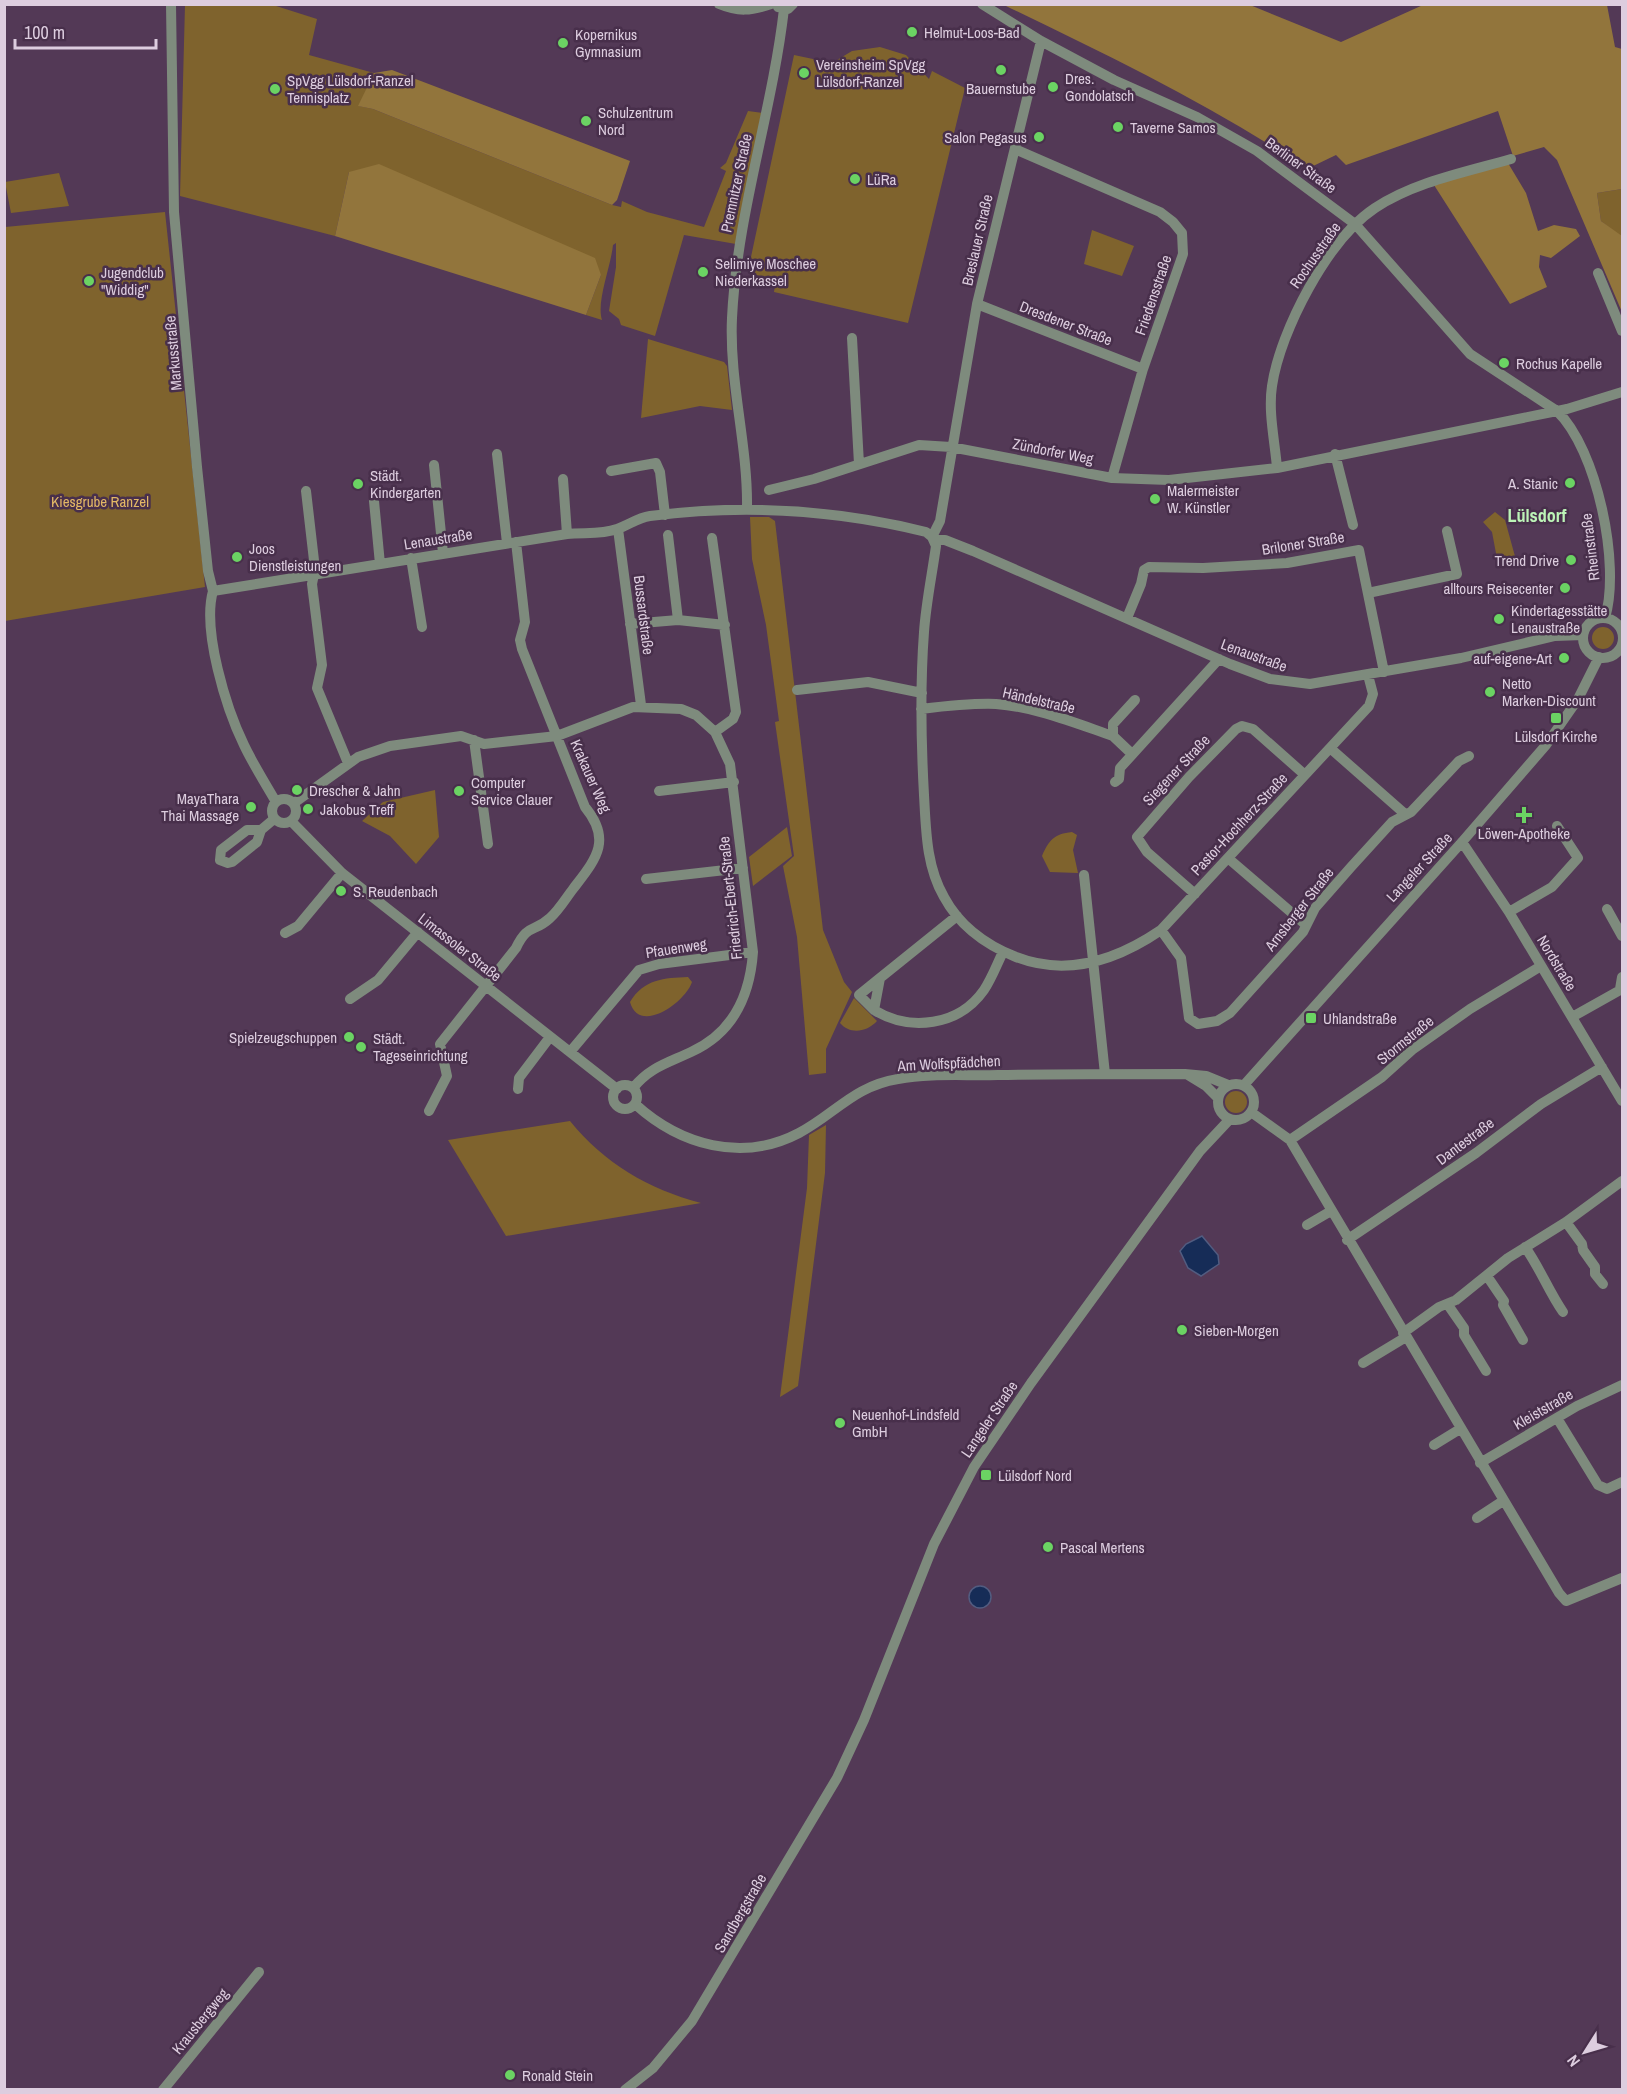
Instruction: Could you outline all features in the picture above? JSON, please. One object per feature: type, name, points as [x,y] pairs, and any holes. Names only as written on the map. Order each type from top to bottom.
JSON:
[{"type":"street","name":"Markusstraße","points":[[171,4],[173,209],[198,479],[208,571],[213,591]]},
{"type":"street","points":[[719,4],[734,10],[753,11],[771,4]]},
{"type":"street","name":"Berliner Straße","points":[[982,4],[1041,41],[1239,140],[1314,191],[1355,224],[1470,354],[1557,411]]},
{"type":"street","name":"Premnitzer Straße","points":[[747,508],[732,320],[738,244],[778,62],[785,6]]},
{"type":"street","name":"Breslauer Straße","points":[[951,447],[977,304],[1041,41]]},
{"type":"street","name":"Friedensstraße","points":[[1015,149],[1160,212],[1182,233],[1183,254],[1143,369],[1112,478]]},
{"type":"street","name":"Rochusstraße","points":[[1277,468],[1272,395],[1282,348],[1304,295],[1355,224],[1376,207],[1409,192],[1511,159]]},
{"type":"street","points":[[1599,273],[1623,331]]},
{"type":"street","name":"Dresdener Straße","points":[[977,304],[1143,369]]},
{"type":"street","points":[[852,338],[859,464]]},
{"type":"street","name":"Zündorfer Weg","points":[[769,490],[814,479],[919,445],[951,447],[1112,478],[1169,480],[1277,468],[1335,454],[1557,411],[1623,392]]},
{"type":"street","name":"Rheinstraße","points":[[1557,411],[1575,431],[1595,482],[1608,555],[1610,592],[1605,618]]},
{"type":"street","name":"Pastor-Hochherz-Straße","points":[[951,447],[940,521],[932,537],[936,546],[924,630],[921,709],[925,821],[930,858],[943,896],[957,916],[976,934],[1004,952],[1055,966],[1093,963],[1135,946],[1161,930],[1369,706],[1373,694],[1368,675]]},
{"type":"street","name":"Krakauer Weg","points":[[486,986],[516,948],[524,932],[549,919],[594,861],[599,849],[596,819],[585,807],[522,649],[520,640],[525,622],[497,454]]},
{"type":"street","points":[[1335,454],[1353,525]]},
{"type":"street","points":[[611,471],[656,464],[659,466],[665,515]]},
{"type":"street","points":[[434,465],[443,553]]},
{"type":"street","points":[[563,479],[567,534]]},
{"type":"street","points":[[306,491],[314,575],[312,584],[322,665],[317,688],[348,763]]},
{"type":"street","points":[[374,501],[380,564]]},
{"type":"street","name":"Lenaustraße","points":[[213,591],[567,534],[618,529],[635,519],[747,508],[834,513],[874,519],[945,540],[1265,678],[1297,684],[1368,675],[1555,636],[1583,635]]},
{"type":"street","name":"Bussardstraße","points":[[618,529],[641,705]]},
{"type":"street","points":[[1368,593],[1457,574],[1447,531]]},
{"type":"street","points":[[668,535],[678,620]]},
{"type":"street","points":[[712,538],[736,712],[734,719],[716,732]]},
{"type":"street","name":"Briloner Straße","points":[[1126,618],[1141,584],[1144,570],[1149,567],[1203,568],[1287,564],[1359,550],[1384,672]]},
{"type":"street","points":[[411,558],[422,627]]},
{"type":"street","points":[[213,591],[210,618],[221,677],[234,722],[243,744],[276,802]]},
{"type":"street","points":[[1605,618],[1619,626],[1622,643],[1611,656],[1599,657],[1588,652],[1583,635],[1588,624],[1605,618]]},
{"type":"street","points":[[630,624],[678,620],[725,625]]},
{"type":"street","name":"Langeler Straße","points":[[1244,1085],[1546,745],[1578,699],[1599,657]]},
{"type":"street","points":[[1115,782],[1119,779],[1118,770],[1219,659]]},
{"type":"street","points":[[797,690],[868,682],[922,693]]},
{"type":"street","points":[[1132,754],[1113,736],[1113,724],[1135,700]]},
{"type":"street","name":"Händelstraße","points":[[921,709],[974,704],[1011,706],[1054,716],[1113,736]]},
{"type":"street","points":[[294,803],[348,763],[374,751],[408,742],[461,736],[490,744],[556,736],[641,705]]},
{"type":"street","name":"Friedrich-Ebert-Straße","points":[[633,1088],[653,1068],[697,1049],[724,1029],[740,1008],[745,995],[752,974],[753,952],[734,782],[724,747],[716,732],[690,711],[673,707],[641,705]]},
{"type":"street","name":"Siegener Straße","points":[[1195,894],[1147,852],[1137,837],[1189,777],[1236,729],[1242,726],[1253,729],[1305,775]]},
{"type":"street","points":[[474,740],[488,844]]},
{"type":"street","points":[[1330,748],[1405,814]]},
{"type":"street","name":"Arnsberger Straße","points":[[1161,930],[1181,958],[1189,1018],[1194,1022],[1204,1024],[1230,1013],[1303,932],[1315,908],[1392,822],[1411,812],[1459,761],[1469,756]]},
{"type":"street","points":[[659,791],[734,782]]},
{"type":"street","points":[[285,799],[294,803],[297,813],[292,822],[283,824],[274,819],[272,810],[276,802],[285,799]]},
{"type":"street","points":[[261,830],[274,819]]},
{"type":"street","name":"Limassoler Straße","points":[[292,822],[342,873],[616,1089]]},
{"type":"street","points":[[1509,912],[1552,887],[1578,858],[1557,826]]},
{"type":"street","name":"Nordstraße","points":[[1462,842],[1509,912],[1622,1097]]},
{"type":"street","points":[[1229,859],[1306,924]]},
{"type":"street","points":[[646,879],[743,868]]},
{"type":"street","points":[[285,933],[298,926],[342,873]]},
{"type":"street","points":[[1084,874],[1105,1074]]},
{"type":"street","points":[[1607,909],[1623,936]]},
{"type":"street","points":[[957,916],[859,995],[874,1010],[905,1023],[943,1020],[978,998],[1004,952]]},
{"type":"street","points":[[350,999],[378,980],[418,932]]},
{"type":"street","name":"Pfauenweg","points":[[570,1052],[630,978],[642,968],[753,952]]},
{"type":"street","name":"Stormstraße","points":[[1290,1140],[1382,1077],[1412,1050],[1470,1010],[1541,966]]},
{"type":"street","points":[[1572,1017],[1621,989],[1623,977]]},
{"type":"street","points":[[874,1010],[880,978]]},
{"type":"street","points":[[429,1111],[447,1076],[440,1044],[486,986]]},
{"type":"street","points":[[518,1089],[519,1078],[550,1037]]},
{"type":"street","name":"Dantestraße","points":[[1347,1240],[1476,1153],[1541,1104],[1602,1067]]},
{"type":"street","points":[[1185,1074],[1206,1086],[1230,1119],[1241,1119],[1251,1112],[1253,1097],[1244,1085],[1228,1085],[1219,1103]]},
{"type":"street","name":"Am Wolfspfädchen","points":[[636,1104],[658,1123],[681,1137],[713,1146],[746,1148],[773,1143],[799,1133],[856,1093],[897,1079],[1199,1074],[1228,1085]]},
{"type":"street","points":[[625,1085],[633,1088],[637,1094],[636,1104],[627,1109],[618,1107],[613,1098],[616,1089],[625,1085]]},
{"type":"street","name":"Langeler Straße","points":[[1200,1150],[1219,1103]]},
{"type":"street","points":[[1251,1112],[1290,1140],[1503,1502],[1566,1601],[1623,1578]]},
{"type":"street","name":"Langeler Straße","points":[[858,1736],[931,1552],[974,1467],[1025,1392],[1200,1150],[1230,1119]]},
{"type":"street","points":[[1363,1363],[1405,1335],[1439,1307],[1448,1305],[1493,1269],[1566,1222],[1623,1181]]},
{"type":"street","points":[[1307,1225],[1331,1211]]},
{"type":"street","points":[[1566,1222],[1582,1244],[1603,1284]]},
{"type":"street","points":[[1525,1247],[1541,1270],[1543,1278],[1563,1312]]},
{"type":"street","points":[[1487,1276],[1504,1301],[1503,1305],[1524,1340]]},
{"type":"street","points":[[1448,1305],[1464,1328],[1464,1335],[1486,1371]]},
{"type":"street","name":"Kleiststraße","points":[[1480,1463],[1557,1418],[1623,1385]]},
{"type":"street","points":[[1557,1418],[1599,1485],[1607,1489],[1623,1482]]},
{"type":"street","points":[[1434,1445],[1460,1428]]},
{"type":"street","points":[[1477,1518],[1503,1502]]},
{"type":"street","name":"Sandbergstraße","points":[[626,2089],[653,2068],[692,2021],[837,1778],[858,1736]]},
{"type":"street","name":"Krausbergweg","points":[[163,2090],[259,1972]]},
{"type":"green space","points":[[185,5],[273,5],[317,19],[309,55],[374,73],[359,106],[373,109],[612,205],[621,207],[622,201],[647,212],[704,227],[726,171],[720,168],[726,163],[748,111],[763,113],[736,244],[684,235],[655,336],[621,325],[619,319],[609,311],[616,267],[616,243],[613,245],[602,294],[602,320],[586,315],[601,275],[349,172],[335,236],[180,196]]},
{"type":"green space","name":"LüRa","points":[[880,47],[906,55],[929,79],[932,71],[965,88],[908,323],[774,292],[776,278],[754,275],[748,271],[794,55],[832,63],[852,51]]},
{"type":"green space","points":[[59,173],[69,206],[11,213],[5,182]]},
{"type":"green space","points":[[1622,189],[1622,236],[1620,236],[1601,221],[1597,193]]},
{"type":"green space","name":"Kiesgrube Ranzel","points":[[165,212],[205,587],[5,621],[5,227]]},
{"type":"green space","points":[[1092,230],[1134,246],[1122,276],[1084,264]]},
{"type":"green space","points":[[648,339],[724,362],[727,366],[732,410],[700,406],[641,418]]},
{"type":"green space","points":[[1495,512],[1505,520],[1516,560],[1498,564],[1492,532],[1483,522]]},
{"type":"green space","points":[[750,517],[769,517],[775,521],[823,930],[844,982],[852,992],[826,1049],[826,1073],[809,1075],[797,937],[783,866],[794,856],[775,722],[779,721],[766,625],[752,559]]},
{"type":"green space","points":[[1599,627],[1607,627],[1614,634],[1614,642],[1607,649],[1599,649],[1592,642],[1592,634]]},
{"type":"green space","points":[[435,790],[439,837],[416,864],[390,836],[362,821],[383,802]]},
{"type":"green space","points":[[787,827],[792,856],[753,886],[749,857]]},
{"type":"green space","points":[[1072,832],[1077,835],[1073,850],[1078,873],[1050,872],[1042,856],[1047,846],[1056,836]]},
{"type":"green space","points":[[688,977],[692,982],[688,990],[681,999],[662,1012],[652,1016],[642,1016],[635,1011],[630,1002],[648,984],[663,979]]},
{"type":"green space","points":[[854,998],[877,1021],[864,1030],[853,1031],[840,1023]]},
{"type":"green space","points":[[1236,1091],[1244,1094],[1247,1102],[1244,1110],[1236,1113],[1228,1110],[1225,1102],[1228,1094]]},
{"type":"green space","points":[[570,1121],[597,1150],[612,1162],[645,1182],[701,1203],[506,1236],[448,1140]]},
{"type":"green space","points":[[826,1125],[825,1173],[798,1386],[780,1397],[807,1188],[809,1135]]},
{"type":"shaded area","points":[[1004,5],[1250,5],[1341,42],[1423,5],[1607,5],[1615,47],[1622,49],[1622,189],[1597,193],[1601,221],[1622,236],[1622,312],[1557,160],[1544,147],[1513,156],[1498,111],[1346,165],[1336,155],[1307,169],[1197,102]]},
{"type":"shaded area","points":[[392,70],[630,161],[617,200],[612,205],[373,109],[358,106],[374,73]]},
{"type":"shaded area","points":[[1508,163],[1526,193],[1538,231],[1554,225],[1576,229],[1580,236],[1551,258],[1540,255],[1539,267],[1547,287],[1510,304],[1434,185]]},
{"type":"shaded area","points":[[379,164],[595,258],[601,275],[586,315],[335,236],[349,172]]},
{"type":"water","points":[[1202,1236],[1218,1255],[1219,1264],[1201,1276],[1188,1268],[1180,1251],[1186,1244]]},
{"type":"water","points":[[980,1586],[988,1589],[991,1597],[988,1605],[980,1608],[972,1605],[969,1597],[972,1589]]},
{"type":"place","name":"Helmut-Loos-Bad","points":[[912,32]]},
{"type":"place","name":"Kopernikus Gymnasium","points":[[563,43]]},
{"type":"place","name":"Bauernstube","points":[[1001,70]]},
{"type":"place","name":"Vereinsheim SpVgg Lülsdorf-Ranzel","points":[[804,73]]},
{"type":"place","name":"Dres. Gondolatsch","points":[[1053,87]]},
{"type":"place","name":"SpVgg Lülsdorf-Ranzel Tennisplatz","points":[[275,89]]},
{"type":"place","name":"Schulzentrum Nord","points":[[586,121]]},
{"type":"place","name":"Taverne Samos","points":[[1118,127]]},
{"type":"place","name":"Salon Pegasus","points":[[1039,137]]},
{"type":"place","name":"LüRa","points":[[855,179]]},
{"type":"place","name":"Selimiye Moschee Niederkassel","points":[[703,272]]},
{"type":"place","name":"Jugendclub \"Widdig\"","points":[[89,281]]},
{"type":"place","name":"Rochus Kapelle","points":[[1504,363]]},
{"type":"place","name":"A. Stanic","points":[[1570,483]]},
{"type":"place","name":"Städt. Kindergarten","points":[[358,484]]},
{"type":"place","name":"Malermeister W. Künstler","points":[[1155,499]]},
{"type":"place","name":"Joos Dienstleistungen","points":[[237,557]]},
{"type":"place","name":"Trend Drive","points":[[1571,560]]},
{"type":"place","name":"alltours Reisecenter","points":[[1565,588]]},
{"type":"place","name":"Kindertagesstätte Lenaustraße","points":[[1499,619]]},
{"type":"place","name":"auf-eigene-Art","points":[[1564,658]]},
{"type":"place","name":"Netto Marken-Discount","points":[[1490,692]]},
{"type":"place","name":"Lülsdorf Kirche","points":[[1556,718]]},
{"type":"place","name":"Drescher & Jahn","points":[[297,790]]},
{"type":"place","name":"Computer Service Clauer","points":[[459,791]]},
{"type":"place","name":"MayaThara Thai Massage","points":[[251,807]]},
{"type":"place","name":"Jakobus Treff","points":[[308,809]]},
{"type":"place","name":"Löwen-Apotheke","points":[[1524,815]]},
{"type":"place","name":"S. Reudenbach","points":[[341,891]]},
{"type":"place","name":"Uhlandstraße","points":[[1311,1018]]},
{"type":"place","name":"Spielzeugschuppen","points":[[349,1037]]},
{"type":"place","name":"Städt. Tageseinrichtung","points":[[361,1047]]},
{"type":"place","name":"Sieben-Morgen","points":[[1182,1330]]},
{"type":"place","name":"Neuenhof-Lindsfeld GmbH","points":[[840,1423]]},
{"type":"place","name":"Lülsdorf Nord","points":[[986,1475]]},
{"type":"place","name":"Pascal Mertens","points":[[1048,1547]]},
{"type":"place","name":"Ronald Stein","points":[[510,2075]]},
{"type":"district","name":"Lülsdorf","points":[[1537,515]]}]
